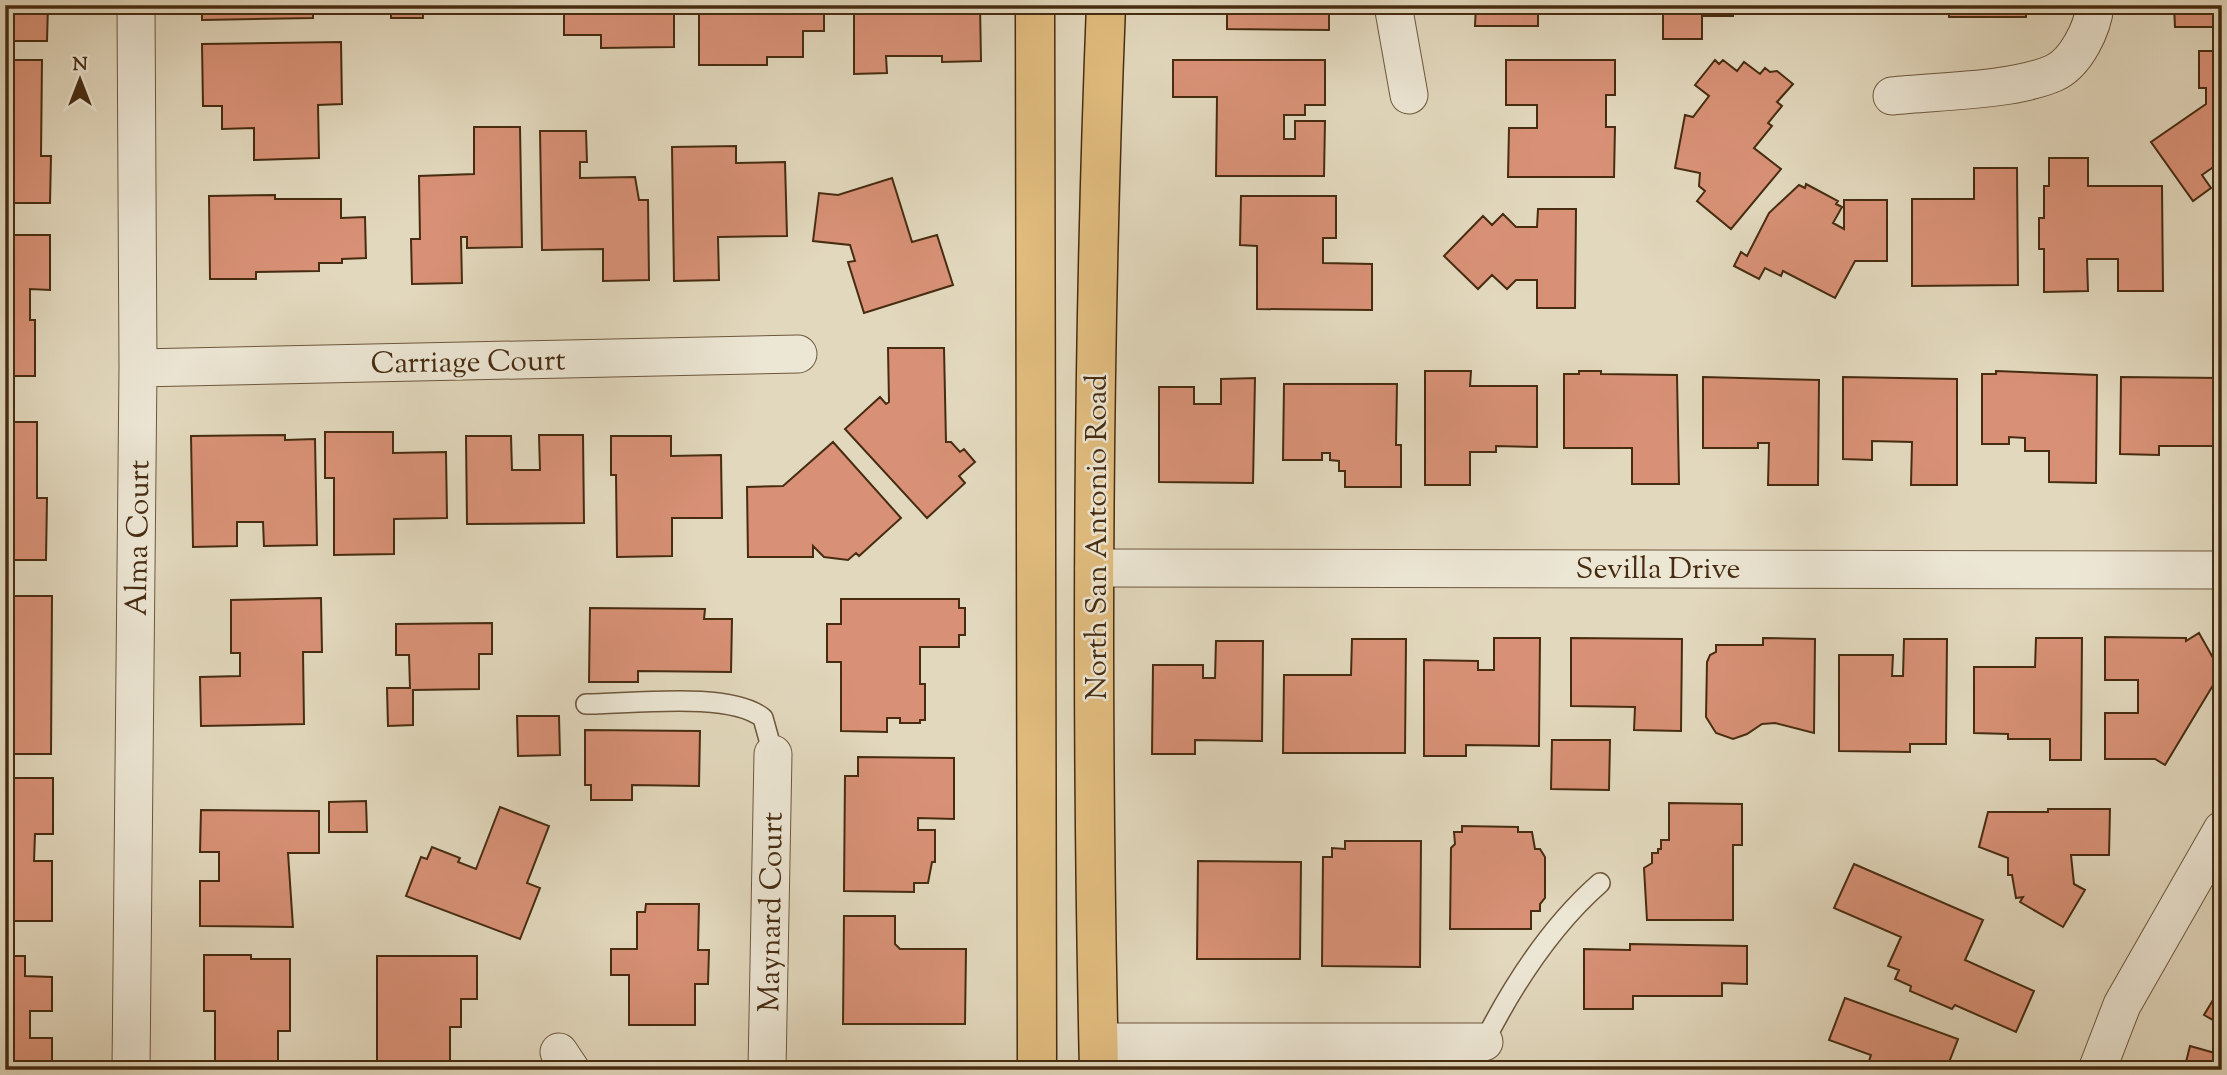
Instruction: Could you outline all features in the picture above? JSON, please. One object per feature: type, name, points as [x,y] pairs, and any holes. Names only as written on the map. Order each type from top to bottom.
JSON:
[{"type":"main road","name":"North San Antonio Road","points":[[1035,5],[1037,1070]]},
{"type":"main road","name":"North San Antonio Road","points":[[1099,1056],[1094,568],[1100,94],[1106,5]]},
{"type":"street","name":"Alma Court","points":[[131,1070],[138,369],[136,5]]},
{"type":"street","points":[[1393,5],[1409,95]]},
{"type":"street","points":[[1892,96],[2026,82],[2057,72],[2072,58],[2084,39],[2094,20],[2095,5]]},
{"type":"street","name":"Carriage Court","points":[[138,369],[798,354]]},
{"type":"street","name":"Sevilla Drive","points":[[1094,568],[2222,570]]},
{"type":"street","name":"Maynard Court","points":[[767,1070],[773,754]]},
{"type":"street","points":[[2097,1070],[2122,1005],[2222,830]]},
{"type":"street","points":[[1099,1056],[1484,1042]]},
{"type":"lane","points":[[586,704],[715,702],[744,706],[762,718],[773,754]]},
{"type":"lane","points":[[1484,1042],[1524,971],[1585,896],[1600,883]]},
{"type":"building","points":[[5,5],[48,5],[47,41],[5,41]]},
{"type":"building","points":[[202,5],[313,5],[313,18],[202,20]]},
{"type":"building","points":[[391,5],[423,5],[423,18],[391,18]]},
{"type":"building","points":[[534,5],[674,5],[674,47],[601,48],[601,35],[564,35],[564,6]]},
{"type":"building","points":[[699,5],[824,5],[824,31],[803,31],[803,57],[767,57],[767,65],[699,65]]},
{"type":"building","points":[[854,5],[980,5],[981,61],[942,62],[942,56],[886,56],[887,73],[854,74]]},
{"type":"building","points":[[1227,5],[1332,5],[1332,11],[1329,11],[1329,30],[1227,29]]},
{"type":"building","points":[[1476,5],[1538,5],[1538,26],[1475,26]]},
{"type":"building","points":[[1663,5],[1733,5],[1733,16],[1702,16],[1702,39],[1663,39]]},
{"type":"building","points":[[1949,5],[2026,5],[2026,17],[1949,17]]},
{"type":"building","points":[[2174,5],[2222,5],[2222,20],[2216,20],[2216,27],[2175,27]]},
{"type":"building","points":[[341,42],[342,104],[318,105],[319,158],[254,160],[254,128],[222,129],[222,106],[203,106],[202,44]]},
{"type":"building","points":[[2199,51],[2222,51],[2222,161],[2202,175],[2211,188],[2193,201],[2151,142],[2206,104],[2206,88],[2199,88]]},
{"type":"building","points":[[5,60],[42,60],[41,156],[51,156],[50,203],[5,203]]},
{"type":"building","points":[[1173,60],[1325,60],[1325,105],[1305,105],[1305,115],[1284,115],[1284,139],[1295,139],[1295,121],[1325,121],[1324,176],[1216,176],[1217,97],[1173,97]]},
{"type":"building","points":[[1506,60],[1615,60],[1615,95],[1606,95],[1606,127],[1615,127],[1614,177],[1508,177],[1509,128],[1537,128],[1537,105],[1506,105]]},
{"type":"building","points":[[1715,60],[1719,64],[1723,60],[1737,71],[1744,62],[1760,74],[1765,68],[1770,72],[1777,71],[1793,84],[1777,102],[1782,106],[1768,123],[1772,126],[1754,148],[1781,169],[1731,229],[1697,201],[1705,191],[1699,186],[1700,173],[1675,168],[1685,115],[1693,117],[1709,96],[1695,85]]},
{"type":"building","points":[[474,127],[520,127],[522,247],[467,248],[467,237],[461,237],[462,283],[412,284],[411,239],[420,239],[419,176],[474,174]]},
{"type":"building","points":[[540,131],[586,131],[587,162],[580,162],[580,178],[635,177],[639,200],[648,200],[649,280],[603,281],[603,249],[542,250]]},
{"type":"building","points":[[736,146],[736,163],[785,162],[787,236],[718,237],[719,280],[674,281],[672,147]]},
{"type":"building","points":[[2049,158],[2088,158],[2088,186],[2162,186],[2163,291],[2118,291],[2118,259],[2087,259],[2088,291],[2044,292],[2044,249],[2039,249],[2039,218],[2044,218],[2044,186],[2049,186]]},
{"type":"building","points":[[1974,168],[2017,168],[2018,285],[1912,286],[1912,199],[1974,199]]},
{"type":"building","points":[[892,178],[912,242],[937,235],[953,285],[864,313],[848,262],[855,261],[850,245],[813,241],[819,193],[838,195]]},
{"type":"building","points":[[1806,184],[1838,201],[1836,204],[1842,207],[1833,223],[1844,229],[1844,200],[1887,200],[1887,261],[1855,261],[1835,298],[1783,271],[1781,276],[1765,268],[1759,279],[1734,266],[1741,252],[1747,256],[1769,213],[1799,185],[1805,188]]},
{"type":"building","points":[[275,195],[275,199],[341,199],[341,218],[365,217],[366,258],[342,259],[342,263],[319,263],[319,271],[256,272],[256,279],[210,279],[209,196]]},
{"type":"building","points":[[1241,196],[1336,196],[1336,238],[1323,238],[1323,263],[1372,264],[1372,310],[1257,309],[1257,246],[1240,245]]},
{"type":"building","points":[[1538,209],[1576,209],[1575,308],[1537,308],[1537,280],[1516,280],[1507,289],[1492,275],[1478,289],[1444,256],[1483,216],[1492,225],[1503,214],[1516,227],[1537,227]]},
{"type":"building","points":[[5,235],[50,235],[50,290],[30,289],[30,320],[35,320],[35,376],[5,376]]},
{"type":"building","points":[[888,348],[944,348],[946,442],[951,442],[960,452],[964,449],[975,462],[959,476],[965,483],[927,518],[845,429],[880,397],[886,404],[889,402]]},
{"type":"building","points":[[1425,371],[1471,371],[1470,386],[1537,386],[1537,447],[1496,446],[1496,452],[1470,452],[1470,485],[1425,485]]},
{"type":"building","points":[[1579,371],[1601,371],[1601,374],[1677,375],[1679,484],[1632,484],[1632,448],[1564,448],[1564,374],[1579,374]]},
{"type":"building","points":[[1996,371],[2097,375],[2096,483],[2049,482],[2049,451],[2025,451],[2025,438],[2009,437],[2009,444],[1982,444],[1982,374],[1996,374]]},
{"type":"building","points":[[1703,377],[1819,380],[1818,485],[1768,485],[1769,443],[1758,443],[1758,448],[1703,448]]},
{"type":"building","points":[[1843,377],[1957,379],[1957,485],[1911,485],[1912,442],[1872,441],[1872,460],[1843,459]]},
{"type":"building","points":[[2121,377],[2222,378],[2222,446],[2159,446],[2159,455],[2120,454]]},
{"type":"building","points":[[1255,378],[1253,483],[1159,482],[1159,387],[1194,387],[1194,404],[1221,404],[1221,379]]},
{"type":"building","points":[[1284,384],[1397,384],[1396,445],[1401,445],[1401,487],[1345,487],[1345,471],[1339,471],[1339,461],[1330,460],[1330,453],[1322,453],[1322,460],[1283,460]]},
{"type":"building","points":[[5,422],[37,422],[37,498],[47,498],[46,560],[5,560]]},
{"type":"building","points":[[325,432],[393,432],[393,453],[446,452],[447,518],[394,519],[394,554],[334,555],[334,478],[325,478]]},
{"type":"building","points":[[285,435],[285,440],[315,439],[317,545],[264,546],[263,522],[237,522],[237,546],[193,547],[191,436]]},
{"type":"building","points":[[539,435],[583,435],[584,523],[467,524],[466,436],[511,436],[512,470],[540,470]]},
{"type":"building","points":[[611,436],[671,436],[671,456],[721,455],[722,518],[672,518],[672,556],[617,557],[616,475],[611,475]]},
{"type":"building","points":[[833,442],[901,518],[859,556],[856,553],[848,560],[824,557],[813,546],[813,557],[748,557],[747,487],[783,486]]},
{"type":"building","points":[[5,596],[52,596],[51,754],[5,754]]},
{"type":"building","points":[[321,598],[322,652],[303,652],[304,724],[201,726],[200,677],[240,676],[240,653],[231,653],[231,600]]},
{"type":"building","points":[[841,599],[959,599],[959,608],[965,608],[965,635],[959,635],[959,647],[920,647],[920,684],[925,684],[925,720],[920,720],[920,723],[900,723],[900,718],[887,718],[887,732],[841,731],[841,662],[827,662],[827,624],[841,624]]},
{"type":"building","points":[[590,608],[705,609],[704,619],[732,619],[731,672],[638,671],[638,682],[589,682]]},
{"type":"building","points":[[492,623],[492,654],[479,654],[479,689],[413,690],[413,725],[388,726],[387,688],[410,688],[409,655],[396,655],[396,624]]},
{"type":"building","points":[[2199,633],[2221,672],[2165,765],[2155,759],[2105,759],[2105,713],[2138,713],[2138,680],[2105,680],[2105,637],[2186,638],[2186,641]]},
{"type":"building","points":[[1494,638],[1540,638],[1539,746],[1466,745],[1466,756],[1424,756],[1424,660],[1478,661],[1478,670],[1494,670]]},
{"type":"building","points":[[1571,638],[1682,639],[1681,731],[1634,730],[1635,707],[1571,706]]},
{"type":"building","points":[[1763,638],[1815,639],[1814,733],[1775,723],[1762,724],[1733,739],[1716,733],[1706,717],[1707,662],[1710,655],[1716,652],[1716,645],[1763,645]]},
{"type":"building","points":[[2036,638],[2082,638],[2081,760],[2050,760],[2050,739],[2008,739],[2008,734],[1974,733],[1974,667],[2035,667]]},
{"type":"building","points":[[1352,639],[1406,639],[1405,753],[1283,753],[1284,675],[1351,675]]},
{"type":"building","points":[[1904,639],[1947,639],[1946,744],[1910,744],[1910,752],[1839,751],[1839,655],[1893,655],[1892,676],[1903,676]]},
{"type":"building","points":[[1216,641],[1263,641],[1262,741],[1195,740],[1195,754],[1152,754],[1153,665],[1203,665],[1203,678],[1215,678]]},
{"type":"building","points":[[517,716],[559,716],[560,755],[518,756]]},
{"type":"building","points":[[585,730],[700,731],[699,786],[632,785],[632,800],[591,800],[591,785],[585,785]]},
{"type":"building","points":[[1552,740],[1610,740],[1609,790],[1551,789]]},
{"type":"building","points":[[858,757],[954,758],[954,819],[918,818],[918,830],[935,830],[935,862],[932,862],[928,883],[914,883],[914,892],[844,891],[845,776],[858,776]]},
{"type":"building","points":[[5,778],[53,778],[53,834],[35,834],[34,861],[52,861],[52,921],[5,921]]},
{"type":"building","points":[[366,801],[367,832],[329,832],[329,802]]},
{"type":"building","points":[[1669,803],[1742,804],[1742,845],[1733,845],[1733,920],[1647,920],[1644,868],[1652,863],[1652,853],[1658,853],[1658,849],[1661,849],[1661,840],[1669,840]]},
{"type":"building","points":[[500,807],[549,826],[527,883],[540,888],[520,939],[406,896],[421,857],[427,859],[432,847],[460,858],[458,862],[476,869]]},
{"type":"building","points":[[2048,809],[2110,809],[2109,855],[2071,855],[2074,884],[2085,890],[2063,927],[2020,902],[2023,897],[2016,898],[2012,875],[2008,875],[2008,858],[1979,847],[1988,812],[2048,812]]},
{"type":"building","points":[[201,810],[319,811],[319,853],[288,853],[293,927],[200,926],[200,881],[219,881],[219,852],[200,852]]},
{"type":"building","points":[[1462,826],[1518,827],[1518,832],[1532,832],[1535,849],[1540,849],[1545,857],[1545,898],[1540,904],[1540,911],[1531,911],[1531,929],[1450,929],[1451,848],[1455,844],[1454,832],[1462,832]]},
{"type":"building","points":[[1345,841],[1421,841],[1420,967],[1322,966],[1323,857],[1332,857],[1332,848],[1345,849]]},
{"type":"building","points":[[1198,861],[1301,862],[1300,959],[1197,959]]},
{"type":"building","points":[[1854,864],[1983,920],[1965,960],[2034,991],[2016,1032],[1955,1005],[1952,1009],[1910,991],[1911,986],[1895,979],[1899,970],[1888,966],[1901,937],[1834,908]]},
{"type":"building","points":[[646,904],[699,904],[698,950],[709,950],[708,984],[695,984],[695,1025],[629,1025],[629,975],[611,975],[611,949],[637,949],[637,912],[645,912]]},
{"type":"building","points":[[844,916],[895,916],[895,944],[900,949],[966,949],[965,1024],[843,1024]]},
{"type":"building","points":[[1630,944],[1747,946],[1747,984],[1722,983],[1722,996],[1633,996],[1633,1009],[1584,1009],[1584,949],[1630,950]]},
{"type":"building","points":[[204,955],[251,955],[251,959],[290,959],[290,1031],[278,1031],[278,1070],[215,1070],[215,1011],[204,1011]]},
{"type":"building","points":[[5,956],[25,956],[25,976],[52,977],[52,1011],[30,1011],[30,1038],[52,1038],[52,1070],[5,1070]]},
{"type":"building","points":[[377,956],[477,956],[477,999],[461,999],[461,1027],[450,1027],[450,1070],[377,1070]]},
{"type":"building","points":[[2222,985],[2222,1025],[2204,1015]]},
{"type":"building","points":[[1845,998],[1958,1039],[1946,1070],[1866,1070],[1871,1055],[1829,1040]]},
{"type":"building","points":[[2190,1046],[2222,1055],[2222,1070],[2184,1070]]}]
